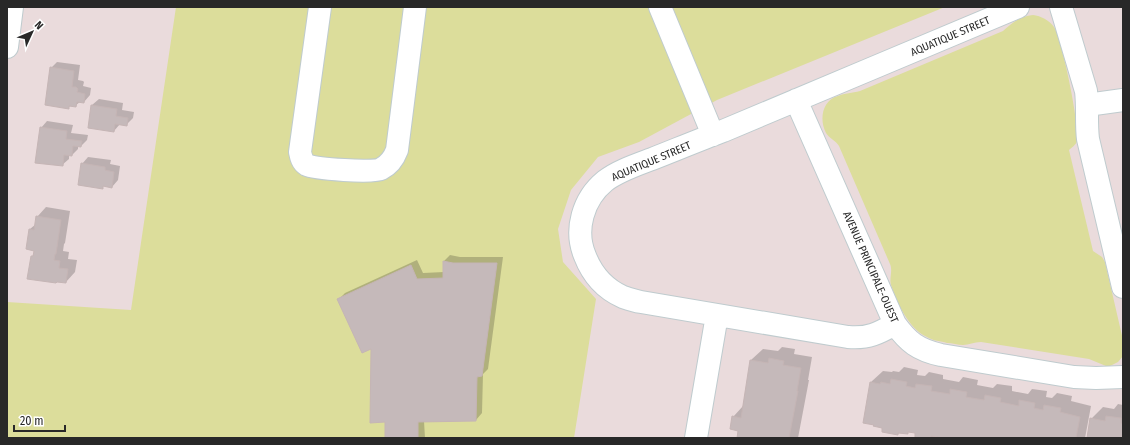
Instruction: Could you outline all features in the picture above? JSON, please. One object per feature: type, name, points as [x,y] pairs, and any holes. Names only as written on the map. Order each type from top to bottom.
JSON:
[{"type":"street","points":[[7,47],[12,7]]},
{"type":"street","points":[[320,7],[300,152],[301,157],[306,164],[317,168],[372,171],[381,169],[388,164],[395,156],[399,144],[415,7]]},
{"type":"street","points":[[660,7],[713,135]]},
{"type":"street","name":"AQUATIQUE STREET","points":[[895,324],[877,334],[857,338],[641,302],[623,297],[602,284],[588,263],[583,252],[581,237],[583,211],[589,199],[605,181],[632,167],[713,135],[1018,7]]},
{"type":"street","points":[[1061,7],[1083,81],[1087,105],[1088,139],[1123,286]]},
{"type":"street","name":"AVENUE PRINCIPALE-OUEST","points":[[796,100],[895,324],[910,342],[918,348],[928,352],[1074,377],[1123,377]]},
{"type":"street","points":[[1087,105],[1123,100]]},
{"type":"street","points":[[696,438],[717,315]]},
{"type":"green space","points":[[176,7],[945,7],[717,100],[639,142],[598,157],[571,190],[558,229],[563,262],[596,299],[574,438],[7,438],[7,302],[131,310]]},
{"type":"green space","points":[[1033,15],[1045,19],[1054,27],[1066,64],[1077,132],[1077,141],[1069,150],[1093,251],[1102,257],[1105,262],[1123,340],[1123,356],[1118,362],[1110,366],[1106,366],[1089,359],[981,342],[967,345],[947,343],[932,339],[921,333],[904,315],[891,285],[890,264],[839,146],[827,135],[824,128],[823,111],[828,102],[833,98],[843,94],[860,91],[1003,31],[1020,18]]},
{"type":"building","points":[[50,67],[74,71],[72,87],[76,87],[78,89],[77,92],[85,94],[84,103],[77,102],[76,107],[69,106],[69,109],[45,105]]},
{"type":"building","points":[[91,105],[117,109],[116,116],[128,118],[127,126],[115,124],[114,132],[88,128]]},
{"type":"building","points":[[40,127],[67,131],[66,139],[82,141],[81,147],[73,146],[72,156],[64,155],[63,166],[35,163]]},
{"type":"building","points":[[81,163],[105,167],[105,170],[114,172],[112,188],[103,186],[103,189],[78,185]]},
{"type":"building","points":[[36,216],[61,220],[54,260],[60,261],[59,268],[68,269],[66,283],[27,279],[31,256],[33,256],[34,251],[26,249],[29,229],[34,230]]},
{"type":"building","points":[[443,261],[453,263],[497,263],[482,376],[477,377],[476,421],[418,422],[418,438],[385,438],[385,422],[370,423],[371,349],[362,353],[337,299],[411,265],[417,279],[443,278]]},
{"type":"building","points":[[769,358],[784,361],[783,365],[801,368],[789,438],[737,438],[738,431],[730,429],[732,416],[741,418],[750,360],[768,363]]},
{"type":"building","points":[[891,379],[907,382],[906,386],[915,388],[916,384],[932,386],[931,391],[950,394],[950,389],[967,392],[966,397],[984,400],[985,395],[1001,398],[1000,402],[1019,406],[1019,400],[1035,403],[1034,408],[1043,410],[1044,405],[1061,408],[1060,412],[1080,417],[1076,438],[943,438],[931,436],[931,438],[915,438],[915,433],[898,433],[898,435],[882,432],[882,428],[863,423],[870,382],[890,384]]},
{"type":"building","points":[[1106,416],[1121,418],[1121,423],[1123,424],[1123,438],[1087,438],[1090,418],[1105,421]]}]
